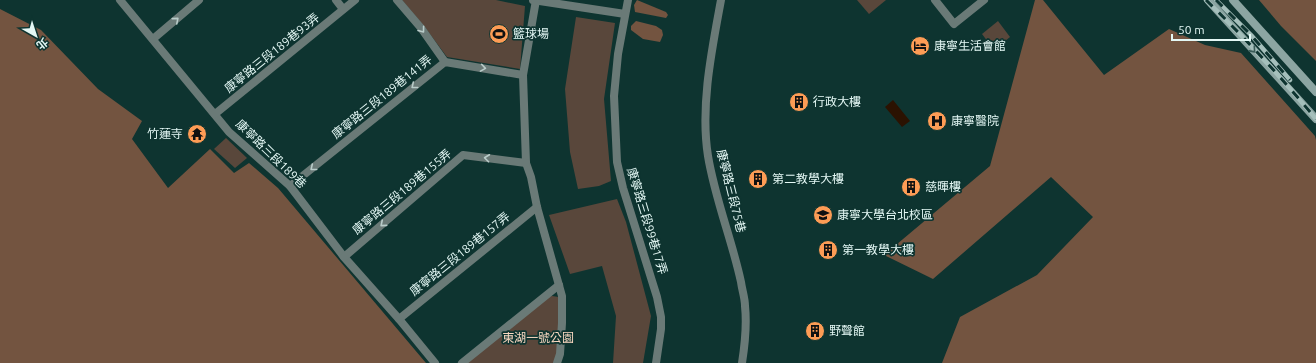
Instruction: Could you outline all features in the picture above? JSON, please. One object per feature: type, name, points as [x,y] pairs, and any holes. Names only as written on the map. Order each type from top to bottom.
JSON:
[{"type":"main road","points":[[1208,0],[1316,119]]},
{"type":"main road","points":[[1233,0],[1316,92]]},
{"type":"street","name":"康寧路三段189巷","points":[[120,0],[154,39],[229,132],[290,186],[344,257],[399,319],[435,363]]},
{"type":"street","points":[[154,39],[199,0]]},
{"type":"street","points":[[336,0],[344,9]]},
{"type":"street","name":"康寧路三段189巷93弄","points":[[215,114],[355,0]]},
{"type":"street","points":[[397,0],[421,28],[445,62]]},
{"type":"street","points":[[557,363],[560,354],[562,296],[526,163],[524,75],[534,0],[625,14]]},
{"type":"street","name":"康寧路三段99巷17弄","points":[[628,0],[618,54],[614,96],[617,162],[623,188],[657,297],[661,317],[661,329],[656,363]]},
{"type":"street","name":"康寧路三段75巷","points":[[721,0],[714,34],[705,112],[708,156],[737,263],[745,305],[746,342],[742,363]]},
{"type":"street","points":[[935,0],[954,24],[984,0]]},
{"type":"street","name":"康寧路三段189巷141弄","points":[[290,186],[445,62],[524,75]]},
{"type":"street","name":"康寧路三段189巷155弄","points":[[344,257],[463,155],[526,163]]},
{"type":"street","name":"康寧路三段189巷157弄","points":[[399,319],[537,207]]},
{"type":"street","points":[[462,363],[559,285]]},
{"type":"green space","points":[[402,0],[496,0],[525,6],[520,69],[447,57]]},
{"type":"green space","points":[[857,0],[886,0],[869,14]]},
{"type":"green space","points":[[576,17],[615,23],[604,99],[611,181],[599,186],[578,189],[570,152],[565,89]]},
{"type":"green space","points":[[998,21],[1010,37],[994,50],[982,34]]},
{"type":"green space","points":[[226,138],[247,158],[235,168],[214,149]]},
{"type":"green space","points":[[617,199],[626,222],[651,316],[643,363],[613,363],[616,316],[602,266],[570,274],[549,215]]},
{"type":"green space","name":"東湖一號公園","points":[[548,297],[559,297],[559,363],[465,363]]},
{"type":"shaded area","points":[[637,0],[666,12],[668,15],[666,18],[635,12],[634,5]]},
{"type":"shaded area","points":[[1035,0],[1043,0],[1104,75],[1169,29],[1205,45],[1241,53],[1315,136],[1316,363],[942,363],[960,317],[1037,275],[1093,217],[1051,177],[933,279],[884,255],[990,166]]},
{"type":"shaded area","points":[[1259,0],[1316,0],[1316,61],[1281,26]]},
{"type":"shaded area","points":[[0,9],[41,30],[98,89],[142,121],[132,139],[168,188],[210,149],[234,173],[249,163],[278,188],[426,363],[0,363]]},
{"type":"shaded area","points":[[636,21],[656,26],[662,30],[663,35],[660,42],[643,39],[631,30],[631,26]]},
{"type":"shaded area","points":[[893,100],[910,121],[902,127],[885,107]]},
{"type":"railway","points":[[1206,0],[1290,88],[1316,119]]},
{"type":"railway","points":[[1216,0],[1251,35],[1290,80]]},
{"type":"place","name":"籃球場","points":[[499,34]]},
{"type":"place","name":"康寧生活會館","points":[[920,46]]},
{"type":"place","name":"行政大樓","points":[[799,102]]},
{"type":"place","name":"康寧醫院","points":[[937,121]]},
{"type":"place","name":"竹蓮寺","points":[[197,134]]},
{"type":"place","name":"第二教學大樓","points":[[758,179]]},
{"type":"place","name":"慈暉樓","points":[[911,187]]},
{"type":"place","name":"康寧大學台北校區","points":[[823,215]]},
{"type":"place","name":"第一教學大樓","points":[[828,250]]},
{"type":"place","name":"野聲館","points":[[815,331]]}]
